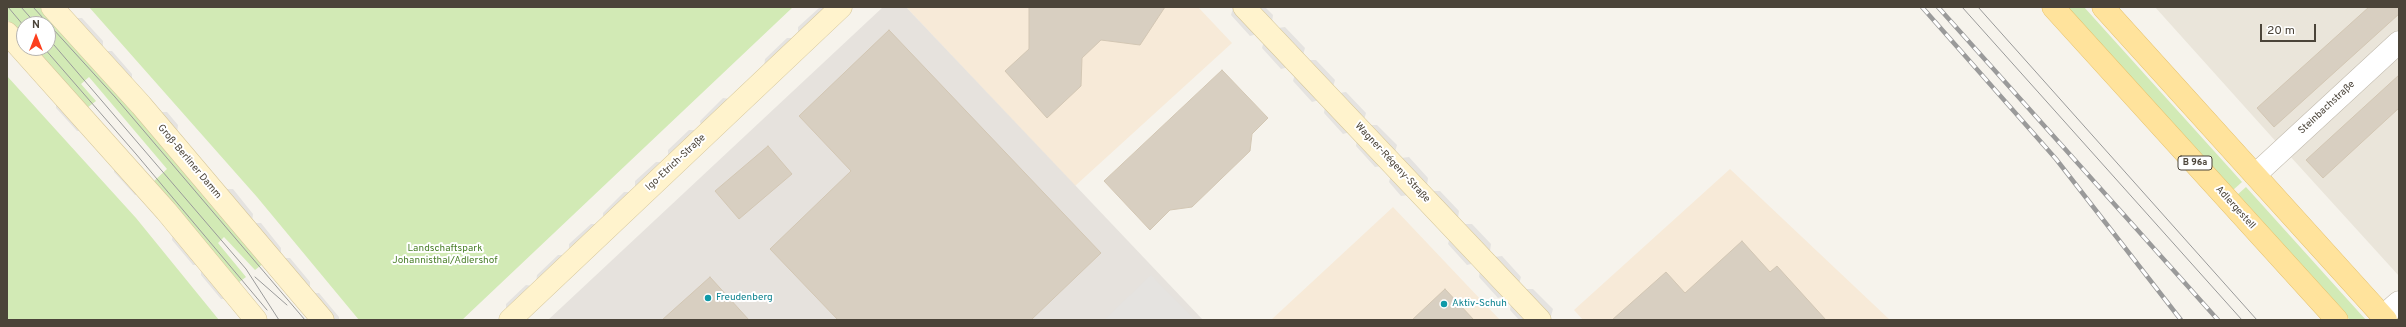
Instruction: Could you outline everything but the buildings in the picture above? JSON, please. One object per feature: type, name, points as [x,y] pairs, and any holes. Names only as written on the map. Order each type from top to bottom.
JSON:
[{"type":"main road","name":"Adlergestell","points":[[2053,7],[2337,320]]},
{"type":"main road","points":[[2103,7],[2385,318]]},
{"type":"street","name":"Groß-Berliner Damm","points":[[52,7],[141,105],[323,320]]},
{"type":"street","name":"Igo-Etrich-Straße","points":[[510,320],[841,7]]},
{"type":"street","name":"Wagner-Régeny-Straße","points":[[1244,7],[1540,320]]},
{"type":"street","points":[[7,32],[166,211],[256,320]]},
{"type":"street","name":"Steinbachstraße","points":[[2256,175],[2399,42]]},
{"type":"street","points":[[2385,318],[2399,302]]},
{"type":"shaded area","points":[[883,7],[906,7],[1203,320],[548,320]]},
{"type":"shaded area","points":[[906,7],[1198,7],[1232,43],[1075,186]]},
{"type":"shaded area","points":[[1258,7],[1265,7],[1273,15],[1272,22]]},
{"type":"shaded area","points":[[2155,7],[2399,7],[2399,34],[2279,145]]},
{"type":"shaded area","points":[[819,8],[826,8],[798,35],[798,27]]},
{"type":"shaded area","points":[[1233,8],[1257,34],[1250,36],[1231,15]]},
{"type":"shaded area","points":[[74,18],[82,18],[103,41],[103,50]]},
{"type":"shaded area","points":[[1285,27],[1305,48],[1303,55],[1278,28]]},
{"type":"shaded area","points":[[787,38],[795,38],[764,67],[765,59]]},
{"type":"shaded area","points":[[1264,41],[1289,67],[1281,69],[1262,48]]},
{"type":"shaded area","points":[[104,51],[112,51],[132,74],[132,83]]},
{"type":"shaded area","points":[[2399,55],[2399,276],[2289,155]]},
{"type":"shaded area","points":[[1308,60],[1316,60],[1335,80],[1333,87]]},
{"type":"shaded area","points":[[1295,74],[1319,100],[1312,102],[1293,81]]},
{"type":"shaded area","points":[[1346,92],[1366,113],[1364,120],[1339,93]]},
{"type":"shaded area","points":[[723,98],[731,99],[701,127],[700,121]]},
{"type":"shaded area","points":[[56,99],[85,131],[77,131],[56,108]]},
{"type":"shaded area","points":[[1325,106],[1350,132],[1343,134],[1324,113]]},
{"type":"shaded area","points":[[158,112],[167,112],[178,125],[177,133]]},
{"type":"shaded area","points":[[1370,125],[1377,125],[1397,145],[1395,152]]},
{"type":"shaded area","points":[[689,130],[697,130],[668,158],[668,150]]},
{"type":"shaded area","points":[[1357,139],[1382,166],[1375,167],[1356,146]]},
{"type":"shaded area","points":[[1409,157],[1428,178],[1427,185],[1401,158]]},
{"type":"shaded area","points":[[656,162],[664,162],[635,189],[635,181]]},
{"type":"shaded area","points":[[114,164],[143,195],[135,195],[114,172]]},
{"type":"shaded area","points":[[1730,169],[1890,320],[1583,320],[1574,310]]},
{"type":"shaded area","points":[[1391,175],[1409,195],[1401,196],[1389,182]]},
{"type":"shaded area","points":[[225,189],[233,189],[253,214],[252,222]]},
{"type":"shaded area","points":[[1432,191],[1440,191],[1459,211],[1458,218]]},
{"type":"shaded area","points":[[624,192],[632,192],[603,220],[603,213]]},
{"type":"shaded area","points":[[1393,207],[1500,320],[1271,320]]},
{"type":"shaded area","points":[[253,223],[261,223],[281,248],[281,256]]},
{"type":"shaded area","points":[[591,224],[598,224],[569,251],[569,244]]},
{"type":"shaded area","points":[[1465,224],[1472,224],[1491,244],[1490,251]]},
{"type":"shaded area","points":[[173,232],[201,265],[193,265],[172,240]]},
{"type":"shaded area","points":[[1450,237],[1475,263],[1467,265],[1448,244]]},
{"type":"shaded area","points":[[558,255],[565,255],[536,283],[537,275]]},
{"type":"shaded area","points":[[1502,256],[1521,277],[1519,284],[1494,257]]},
{"type":"shaded area","points":[[282,258],[290,258],[310,282],[310,291]]},
{"type":"shaded area","points":[[201,266],[229,299],[221,299],[201,275]]},
{"type":"shaded area","points":[[1480,270],[1505,296],[1498,298],[1479,277]]},
{"type":"shaded area","points":[[1151,275],[1195,320],[1104,320]]},
{"type":"shaded area","points":[[526,285],[533,286],[506,312],[506,304]]},
{"type":"shaded area","points":[[1526,289],[1533,289],[1553,309],[1551,316]]},
{"type":"shaded area","points":[[311,293],[319,293],[339,317],[339,320],[334,320]]},
{"type":"shaded area","points":[[1511,303],[1527,320],[1519,320],[1510,310]]},
{"type":"green space","points":[[7,7],[41,7],[49,16],[16,16],[16,29],[7,19]]},
{"type":"green space","name":"Landschaftspark Johannisthal/Adlershof","points":[[89,7],[793,7],[462,320],[359,320],[257,197]]},
{"type":"green space","points":[[2067,7],[2084,7],[2242,182],[2232,191]]},
{"type":"green space","points":[[56,24],[139,116],[264,263],[255,270],[224,237],[218,243],[246,277],[238,283],[153,182],[167,169],[89,77],[81,84],[96,101],[87,108],[40,56],[56,56]]},
{"type":"green space","points":[[7,76],[136,218],[219,320],[7,320]]},
{"type":"green space","points":[[2246,187],[2366,320],[2350,320],[2237,195]]},
{"type":"tram line","points":[[8,7],[16,16]]},
{"type":"tram line","points":[[21,7],[29,16]]},
{"type":"tram line","points":[[33,7],[115,97],[305,320]]},
{"type":"tram line","points":[[1962,7],[2242,320]]},
{"type":"tram line","points":[[1978,7],[2257,320]]},
{"type":"tram line","points":[[56,47],[246,269],[279,320]]},
{"type":"tram line","points":[[51,56],[136,154],[267,310]]},
{"type":"tram line","points":[[255,277],[287,305]]},
{"type":"railway","points":[[1922,7],[2056,159],[2181,320]]},
{"type":"railway","points":[[1938,7],[2218,320]]},
{"type":"place","name":"Freudenberg","points":[[708,298]]},
{"type":"place","name":"Aktiv-Schuh","points":[[1444,304]]}]
